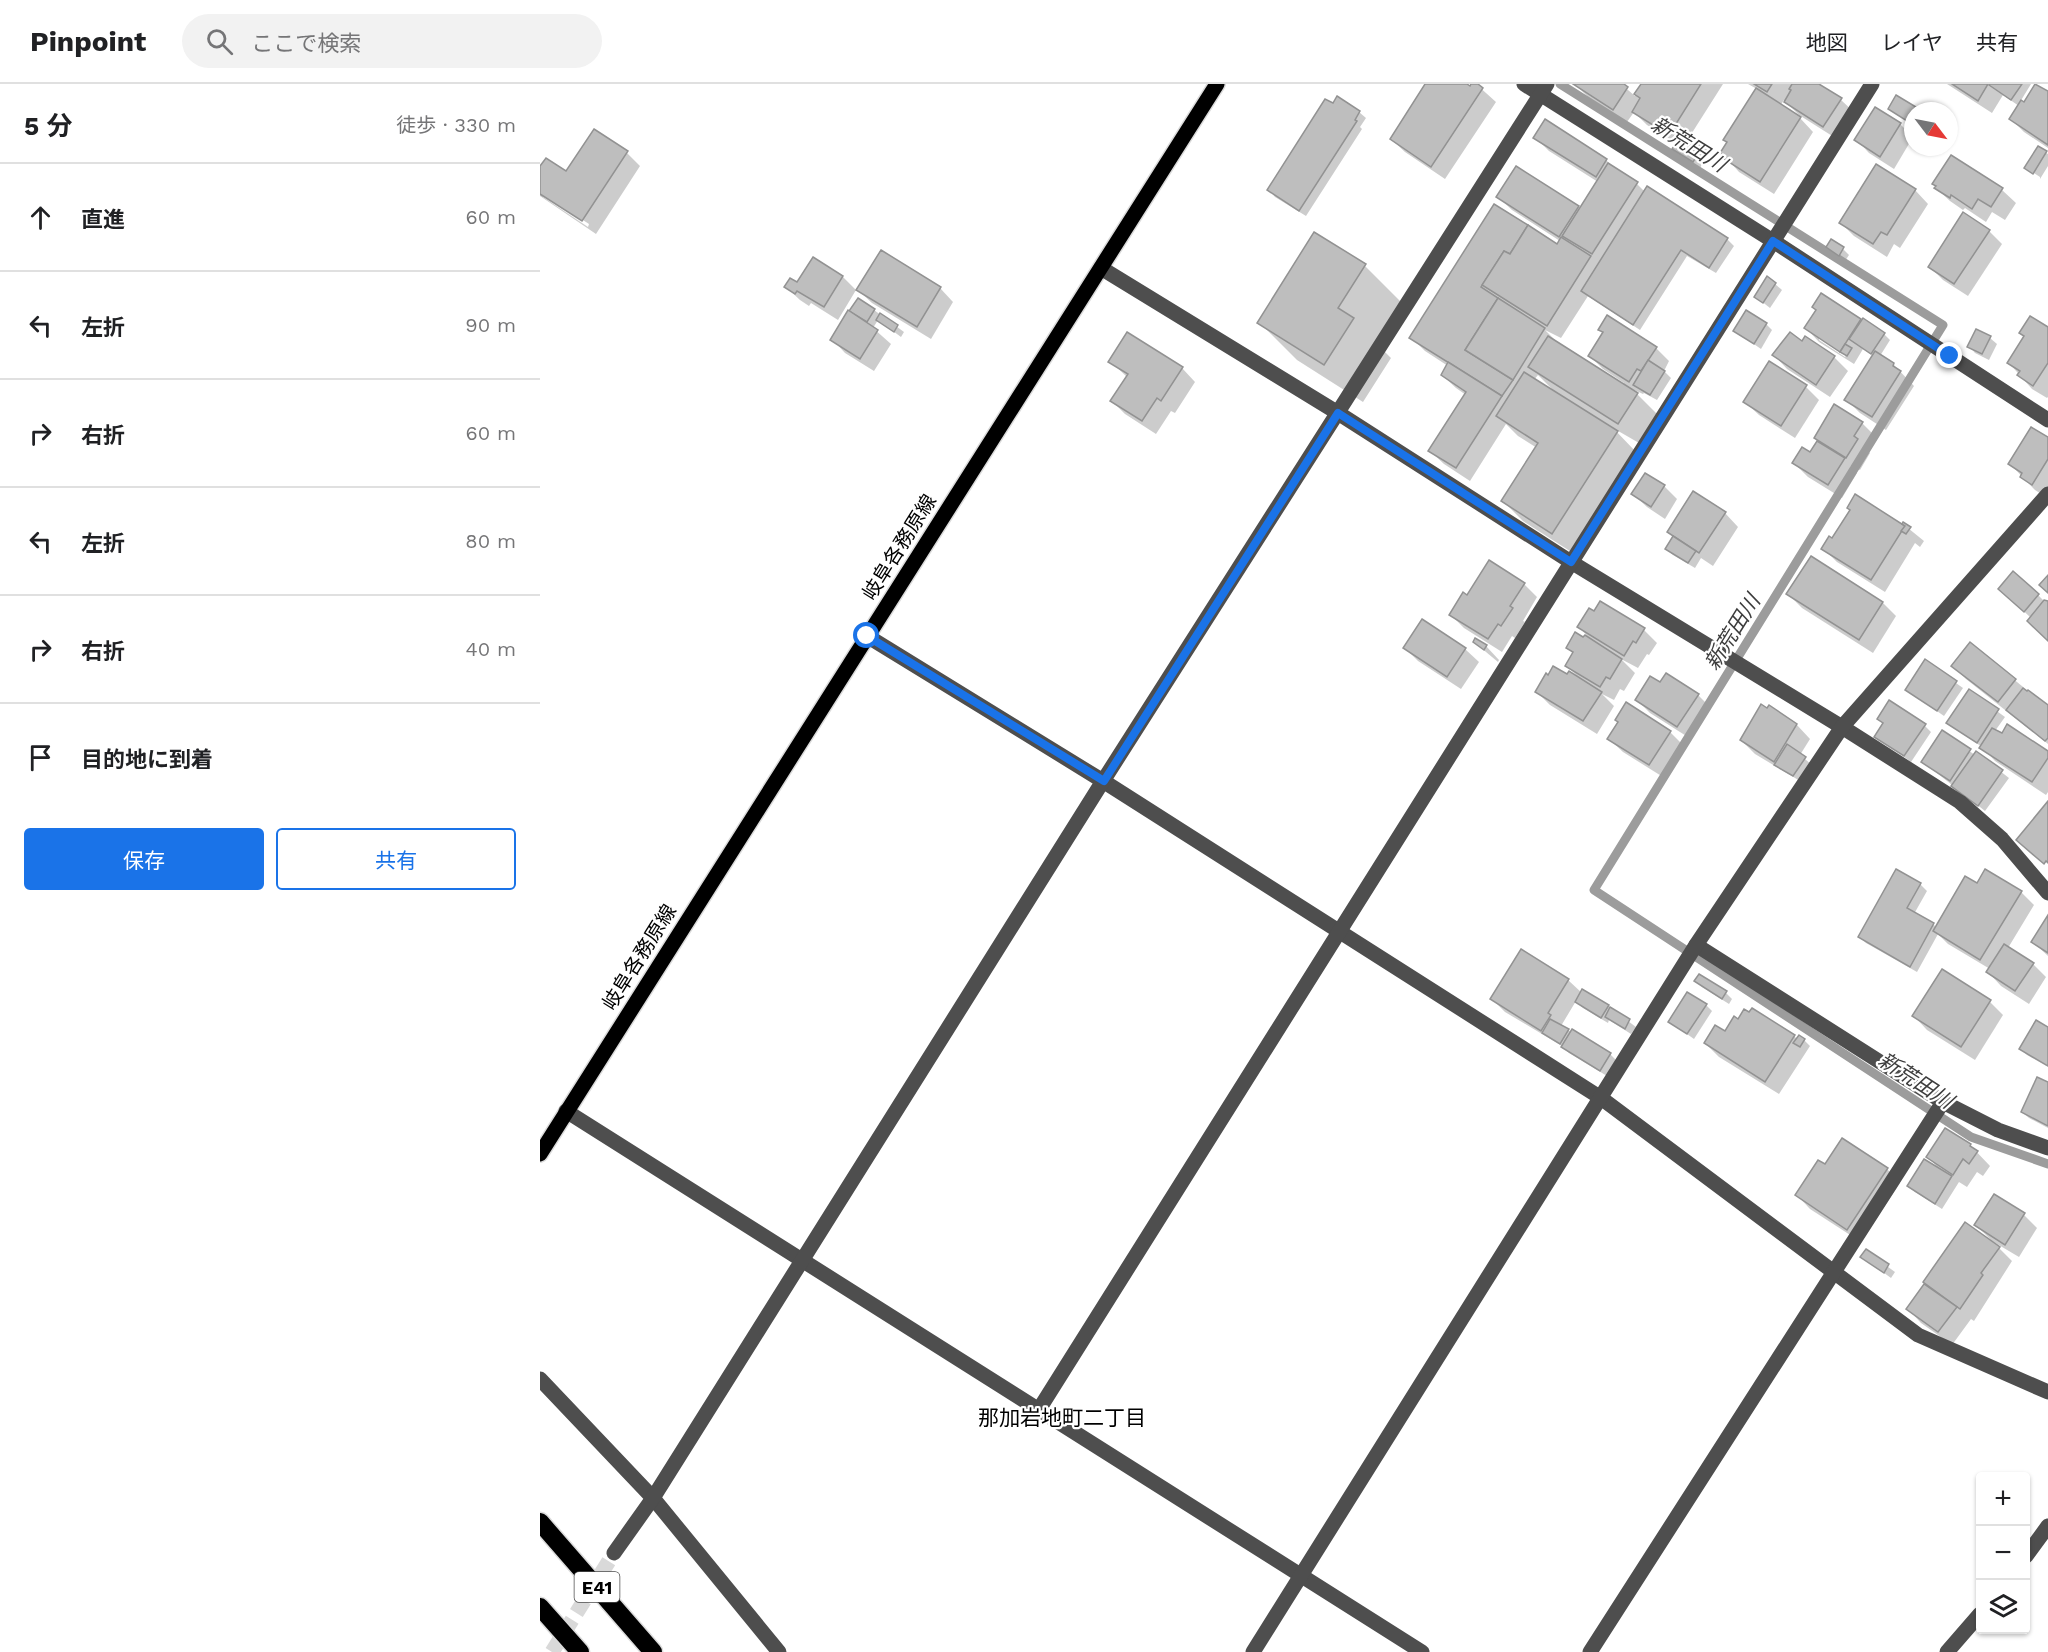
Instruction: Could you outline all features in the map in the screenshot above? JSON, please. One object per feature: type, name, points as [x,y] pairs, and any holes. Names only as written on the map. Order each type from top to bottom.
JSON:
[{"type":"highway","name":"E41","points":[[540,1522],[653,1652]]},
{"type":"highway","name":"E41","points":[[540,1607],[580,1652]]},
{"type":"main road","name":"岐阜各務原線","points":[[540,1154],[1217,84]]},
{"type":"street","points":[[1524,84],[1543,90],[2048,420]]},
{"type":"street","points":[[1038,1411],[1872,84]]},
{"type":"street","points":[[614,1553],[653,1498],[1104,781],[1543,90]]},
{"type":"street","points":[[1101,268],[1338,413],[1571,562],[1842,727],[1960,802],[2002,839],[2048,893]]},
{"type":"street","points":[[1253,1652],[1679,972],[1842,727],[2048,494]]},
{"type":"street","points":[[867,636],[1104,781],[1601,1098],[1918,1335],[2048,1392]]},
{"type":"street","points":[[1696,946],[1942,1103],[1998,1130],[2048,1148]]},
{"type":"street","points":[[1590,1652],[1942,1103]]},
{"type":"street","points":[[566,1111],[1422,1652]]},
{"type":"street","points":[[540,1379],[653,1498],[778,1652]]},
{"type":"street","points":[[2030,1549],[2048,1526]]},
{"type":"street","points":[[1947,1652],[1976,1619]]},
{"type":"building","points":[[1425,84],[1467,84],[1470,86],[1478,84],[1483,88],[1431,167],[1390,139]]},
{"type":"building","points":[[1573,84],[1624,84],[1628,87],[1613,110]]},
{"type":"building","points":[[1641,84],[1701,84],[1669,135],[1632,112],[1640,98],[1634,94]]},
{"type":"building","points":[[1754,84],[1772,84],[1767,92]]},
{"type":"building","points":[[1792,84],[1819,84],[1842,98],[1823,127],[1784,102]]},
{"type":"building","points":[[1952,84],[1988,84],[1978,101]]},
{"type":"building","points":[[1990,84],[2022,84],[2011,100]]},
{"type":"building","points":[[2035,84],[2048,91],[2048,145],[2009,119],[2021,100],[2024,102]]},
{"type":"building","points":[[1756,88],[1801,117],[1760,182],[1724,159],[1725,156],[1720,153],[1727,142],[1723,140]]},
{"type":"building","points":[[1896,95],[1908,102],[1904,102],[1904,119],[1888,109]]},
{"type":"building","points":[[1337,96],[1360,111],[1355,120],[1357,121],[1299,211],[1267,190],[1325,99],[1333,103]]},
{"type":"building","points":[[1875,107],[1901,123],[1880,157],[1854,140]]},
{"type":"building","points":[[1545,119],[1607,159],[1596,177],[1533,138]]},
{"type":"building","points":[[594,129],[628,151],[582,221],[540,194],[540,166],[546,158],[566,171]]},
{"type":"building","points":[[1684,131],[1704,144],[1693,162],[1672,149]]},
{"type":"building","points":[[2038,146],[2047,151],[2033,174],[2024,168]]},
{"type":"building","points":[[1953,156],[2003,188],[1991,207],[1978,199],[1972,209],[1951,195],[1950,198],[1934,188],[1936,186],[1932,184]]},
{"type":"building","points":[[1608,163],[1638,182],[1592,254],[1562,236]]},
{"type":"building","points":[[1876,164],[1916,189],[1887,235],[1881,232],[1873,244],[1839,223]]},
{"type":"building","points":[[1516,166],[1579,206],[1559,237],[1496,197]]},
{"type":"building","points":[[1647,186],[1728,238],[1709,268],[1681,250],[1633,325],[1581,291]]},
{"type":"building","points":[[1494,204],[1528,225],[1510,254],[1504,251],[1481,287],[1498,298],[1465,350],[1513,380],[1502,396],[1409,338]]},
{"type":"building","points":[[1963,212],[1990,230],[1954,284],[1928,267]]},
{"type":"building","points":[[1528,225],[1557,244],[1561,237],[1591,256],[1547,326],[1482,285],[1504,251],[1510,254]]},
{"type":"building","points":[[1314,232],[1366,264],[1338,308],[1354,318],[1324,365],[1257,323]]},
{"type":"building","points":[[1831,239],[1844,247],[1839,256],[1826,247]]},
{"type":"building","points":[[881,250],[941,287],[917,327],[856,290]]},
{"type":"building","points":[[813,257],[843,276],[824,307],[797,291],[795,294],[784,287],[790,278],[797,282]]},
{"type":"building","points":[[1767,276],[1776,283],[1763,303],[1754,297]]},
{"type":"building","points":[[1821,293],[1861,319],[1840,352],[1804,328],[1816,310],[1812,307]]},
{"type":"building","points":[[858,298],[875,309],[867,322],[849,311]]},
{"type":"building","points":[[1498,298],[1545,328],[1513,380],[1465,350]]},
{"type":"building","points":[[848,310],[878,330],[860,359],[830,340]]},
{"type":"building","points":[[1746,310],[1767,323],[1754,344],[1733,331]]},
{"type":"building","points":[[880,313],[898,325],[894,332],[876,320]]},
{"type":"building","points":[[1607,315],[1657,347],[1641,371],[1637,369],[1629,382],[1588,356],[1603,332],[1598,330]]},
{"type":"building","points":[[2030,316],[2048,327],[2048,363],[2033,386],[2017,375],[2020,371],[2007,363],[2024,336],[2019,333]]},
{"type":"building","points":[[1863,318],[1885,333],[1871,354],[1849,339]]},
{"type":"building","points":[[1976,329],[1991,336],[1982,354],[1967,347]]},
{"type":"building","points":[[1127,332],[1183,367],[1161,401],[1157,398],[1142,421],[1110,401],[1128,374],[1108,362]]},
{"type":"building","points":[[1790,332],[1802,341],[1805,336],[1835,356],[1816,385],[1772,355]]},
{"type":"building","points":[[1548,336],[1638,393],[1618,424],[1528,367]]},
{"type":"building","points":[[1845,344],[1852,348],[1847,356],[1840,352]]},
{"type":"building","points":[[1875,351],[1894,363],[1893,366],[1901,371],[1872,417],[1844,400]]},
{"type":"building","points":[[1648,360],[1665,371],[1650,395],[1633,385]]},
{"type":"building","points":[[1769,361],[1807,385],[1781,426],[1743,402]]},
{"type":"building","points":[[1448,362],[1502,396],[1456,468],[1428,451],[1466,392],[1441,375]]},
{"type":"building","points":[[1524,372],[1618,431],[1552,534],[1501,501],[1538,443],[1496,416]]},
{"type":"building","points":[[1834,404],[1863,422],[1854,436],[1858,439],[1846,458],[1814,438]]},
{"type":"building","points":[[2031,427],[2048,437],[2048,459],[2032,485],[2020,477],[2022,473],[2008,464]]},
{"type":"building","points":[[1817,441],[1845,458],[1828,485],[1792,463],[1802,447],[1810,452]]},
{"type":"building","points":[[1645,473],[1665,485],[1651,507],[1631,494]]},
{"type":"building","points":[[1693,491],[1726,512],[1699,553],[1667,532]]},
{"type":"building","points":[[1855,494],[1905,526],[1871,580],[1821,549],[1829,536],[1832,538],[1850,510],[1847,508]]},
{"type":"building","points":[[1903,522],[1911,527],[1906,534],[1901,531],[1905,526]]},
{"type":"building","points":[[1673,536],[1696,551],[1688,563],[1665,549]]},
{"type":"building","points":[[1811,556],[1883,602],[1859,640],[1786,594]]},
{"type":"building","points":[[1489,560],[1525,583],[1510,606],[1513,608],[1501,626],[1498,624],[1488,639],[1449,615],[1463,592],[1467,595]]},
{"type":"building","points":[[2013,571],[2039,594],[2024,612],[1998,589]]},
{"type":"building","points":[[2048,575],[2048,593],[2039,585]]},
{"type":"building","points":[[2044,600],[2048,601],[2048,641],[2027,621]]},
{"type":"building","points":[[1600,601],[1645,628],[1636,643],[1633,641],[1624,656],[1577,627],[1589,608],[1594,611]]},
{"type":"building","points":[[1422,619],[1466,648],[1447,677],[1403,648]]},
{"type":"building","points":[[1575,632],[1583,637],[1585,635],[1622,659],[1610,679],[1606,677],[1600,687],[1565,666],[1573,652],[1566,648]]},
{"type":"building","points":[[1475,638],[1487,645],[1484,650],[1473,642]]},
{"type":"building","points":[[1970,642],[2016,679],[1998,702],[1951,666]]},
{"type":"building","points":[[1925,659],[1957,681],[1937,711],[1905,690]]},
{"type":"building","points":[[1553,666],[1567,674],[1569,671],[1602,692],[1583,721],[1535,692]]},
{"type":"building","points":[[1666,673],[1699,694],[1677,727],[1635,700],[1650,676],[1660,682]]},
{"type":"building","points":[[2023,688],[2048,705],[2048,738],[2045,741],[2006,710]]},
{"type":"building","points":[[1969,689],[1999,709],[1977,743],[1946,723]]},
{"type":"building","points":[[1889,700],[1926,724],[1904,756],[1874,737],[1883,723],[1877,719]]},
{"type":"building","points":[[1626,702],[1671,731],[1649,765],[1607,739],[1618,722],[1615,720]]},
{"type":"building","points":[[1761,704],[1767,708],[1769,705],[1797,724],[1774,762],[1740,740]]},
{"type":"building","points":[[2007,724],[2048,751],[2048,758],[2032,782],[1979,748],[1992,728],[2002,733]]},
{"type":"building","points":[[1942,730],[1971,749],[1950,781],[1921,762]]},
{"type":"building","points":[[1787,744],[1806,757],[1793,776],[1774,765]]},
{"type":"building","points":[[1976,751],[2003,770],[1978,806],[1951,786]]},
{"type":"building","points":[[2048,801],[2048,863],[2046,861],[2044,864],[2016,840]]},
{"type":"building","points":[[1896,869],[1921,883],[1907,908],[1934,923],[1910,967],[1858,937]]},
{"type":"building","points":[[1985,869],[2022,891],[1980,960],[1933,931],[1965,876],[1977,883]]},
{"type":"building","points":[[2048,915],[2048,953],[2031,942]]},
{"type":"building","points":[[2004,944],[2034,963],[2015,991],[1986,972]]},
{"type":"building","points":[[1521,949],[1569,979],[1548,1013],[1551,1015],[1541,1031],[1490,999]]},
{"type":"building","points":[[1942,969],[1991,1000],[1961,1047],[1912,1016]]},
{"type":"building","points":[[1699,974],[1727,991],[1722,999],[1694,981]]},
{"type":"building","points":[[1582,989],[1609,1005],[1601,1018],[1575,1002]]},
{"type":"building","points":[[1687,992],[1707,1004],[1687,1034],[1668,1022]]},
{"type":"building","points":[[1610,1007],[1630,1019],[1625,1029],[1605,1017]]},
{"type":"building","points":[[1752,1008],[1795,1035],[1765,1082],[1704,1043],[1715,1025],[1725,1031],[1734,1016],[1738,1019],[1744,1009],[1749,1012]]},
{"type":"building","points":[[1550,1019],[1569,1029],[1560,1044],[1542,1033]]},
{"type":"building","points":[[2036,1020],[2048,1027],[2048,1066],[2019,1049]]},
{"type":"building","points":[[1572,1029],[1611,1053],[1600,1071],[1561,1047]]},
{"type":"building","points":[[1799,1035],[1805,1039],[1800,1047],[1793,1043]]},
{"type":"building","points":[[2037,1077],[2048,1082],[2048,1126],[2021,1112]]},
{"type":"building","points":[[1945,1128],[1978,1151],[1969,1164],[1963,1159],[1953,1175],[1926,1157]]},
{"type":"building","points":[[1842,1138],[1888,1168],[1847,1230],[1795,1195],[1818,1160],[1825,1164]]},
{"type":"building","points":[[1924,1159],[1952,1176],[1935,1204],[1907,1186]]},
{"type":"building","points":[[1994,1194],[2025,1213],[2005,1245],[1974,1225]]},
{"type":"building","points":[[1965,1222],[2000,1247],[1981,1273],[1983,1275],[1960,1309],[1923,1282]]},
{"type":"building","points":[[1866,1249],[1889,1264],[1884,1273],[1860,1257]]},
{"type":"building","points":[[1924,1284],[1957,1307],[1938,1332],[1906,1309]]},
{"type":"waterway","name":"新荒田川","points":[[1560,84],[1943,325],[1594,890],[1971,1137],[2048,1164]]},
{"type":"tunnel","points":[[552,1652],[614,1553]]},
{"type":"district","name":"那加岩地町二丁目","points":[[1062,1417]]},
{"type":"route","points":[[867,636],[1104,781],[1338,413],[1571,562],[1773,241],[1950,356]]}]
